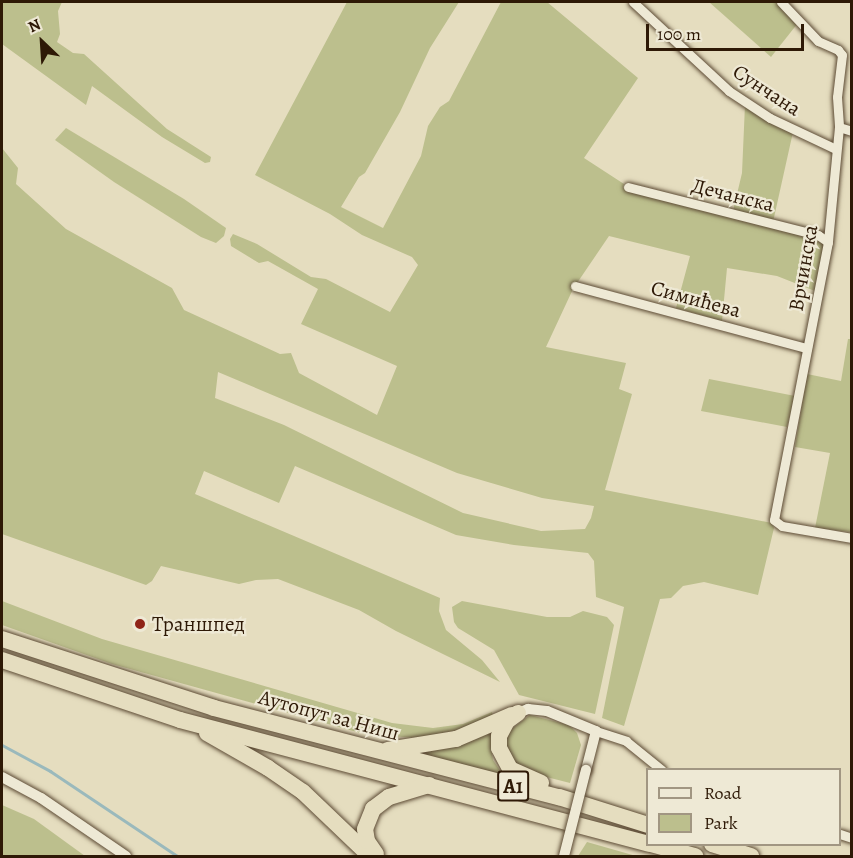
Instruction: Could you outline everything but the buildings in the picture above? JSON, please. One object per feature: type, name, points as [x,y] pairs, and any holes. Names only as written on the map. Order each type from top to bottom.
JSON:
[{"type":"highway","name":"Аутопут за Ниш","points":[[2,639],[203,704],[559,797],[646,822]]},
{"type":"highway","name":"Аутопут за Ниш","points":[[2,660],[180,720],[646,843]]},
{"type":"highway","points":[[377,751],[456,739],[518,712]]},
{"type":"highway","points":[[518,712],[507,721],[499,736],[499,748],[510,769],[533,780],[618,808],[646,822]]},
{"type":"highway","points":[[180,720],[268,768],[303,792],[370,856]]},
{"type":"highway","points":[[379,856],[370,846],[365,835],[366,822],[374,809],[389,797],[431,785]]},
{"type":"highway","name":"Аутопут за Ниш","points":[[657,846],[695,856]]},
{"type":"highway","points":[[718,846],[751,856]]},
{"type":"street","name":"Сунчана","points":[[633,2],[729,91],[770,118],[836,148]]},
{"type":"street","name":"Врчинска","points":[[781,2],[818,41],[838,50],[842,55],[837,97],[839,127],[828,242],[774,520],[782,526],[852,538]]},
{"type":"street","points":[[839,127],[852,131]]},
{"type":"street","name":"Дечанска","points":[[628,187],[818,235],[828,242]]},
{"type":"street","name":"Симићева","points":[[575,286],[807,348]]},
{"type":"street","points":[[518,712],[528,709],[548,711],[626,741],[660,768]]},
{"type":"street","points":[[564,856],[596,730]]},
{"type":"street","points":[[2,777],[66,814],[126,856]]},
{"type":"green space","points":[[2,2],[62,2],[58,11],[60,34],[57,42],[73,53],[84,54],[167,129],[211,157],[210,162],[205,163],[162,137],[92,86],[86,105],[2,44]]},
{"type":"green space","points":[[347,2],[459,2],[430,48],[400,112],[365,173],[359,177],[341,207],[383,228],[421,156],[428,126],[440,107],[449,101],[501,2],[547,2],[638,78],[584,158],[624,184],[623,188],[816,237],[825,243],[815,291],[777,276],[727,268],[722,321],[676,308],[690,256],[609,236],[573,289],[546,347],[626,363],[619,389],[632,394],[605,490],[772,523],[774,528],[758,595],[704,582],[683,586],[671,598],[660,599],[624,726],[602,718],[624,607],[596,597],[594,561],[588,553],[514,545],[456,535],[295,466],[279,503],[204,471],[195,494],[440,598],[439,611],[446,630],[482,660],[500,682],[396,631],[359,610],[278,579],[256,580],[239,584],[161,566],[152,581],[146,585],[2,534],[2,148],[18,168],[16,184],[66,229],[172,288],[184,310],[280,354],[291,353],[299,373],[377,415],[397,366],[301,324],[318,289],[268,261],[259,263],[231,246],[230,239],[233,234],[257,244],[311,277],[326,279],[390,312],[418,265],[412,257],[362,235],[330,214],[255,175]],"holes":[[[218,372],[457,473],[542,498],[594,506],[591,518],[585,529],[541,531],[463,513],[284,425],[215,398]]]},
{"type":"green space","points":[[709,2],[777,2],[798,23],[771,57]]},
{"type":"green space","points":[[745,105],[793,132],[773,222],[733,211],[742,173]]},
{"type":"green space","points":[[66,128],[184,199],[226,228],[224,236],[216,243],[201,237],[114,182],[55,140]]},
{"type":"green space","points":[[848,339],[851,339],[851,532],[815,528],[830,453],[795,447],[807,374],[841,381]]},
{"type":"green space","points":[[709,379],[795,396],[787,427],[701,411]]},
{"type":"green space","points":[[2,601],[102,639],[392,723],[433,728],[463,724],[492,712],[493,715],[469,728],[417,738],[364,734],[112,664],[2,625]]},
{"type":"green space","points":[[462,601],[547,617],[570,617],[583,611],[607,617],[614,625],[595,714],[519,695],[494,650],[458,628],[454,622],[452,607]]},
{"type":"green space","points":[[530,715],[569,725],[577,733],[581,745],[570,783],[527,772],[517,766],[507,748],[506,739],[509,731]]},
{"type":"green space","points":[[500,723],[491,748],[493,760],[503,775],[426,755],[426,752]]},
{"type":"green space","points":[[2,805],[34,819],[85,856],[2,856]]},
{"type":"green space","points":[[587,842],[636,856],[578,856]]},
{"type":"waterway","points":[[2,745],[50,771],[177,856]]},
{"type":"place","name":"Траншпед","points":[[140,624]]}]
